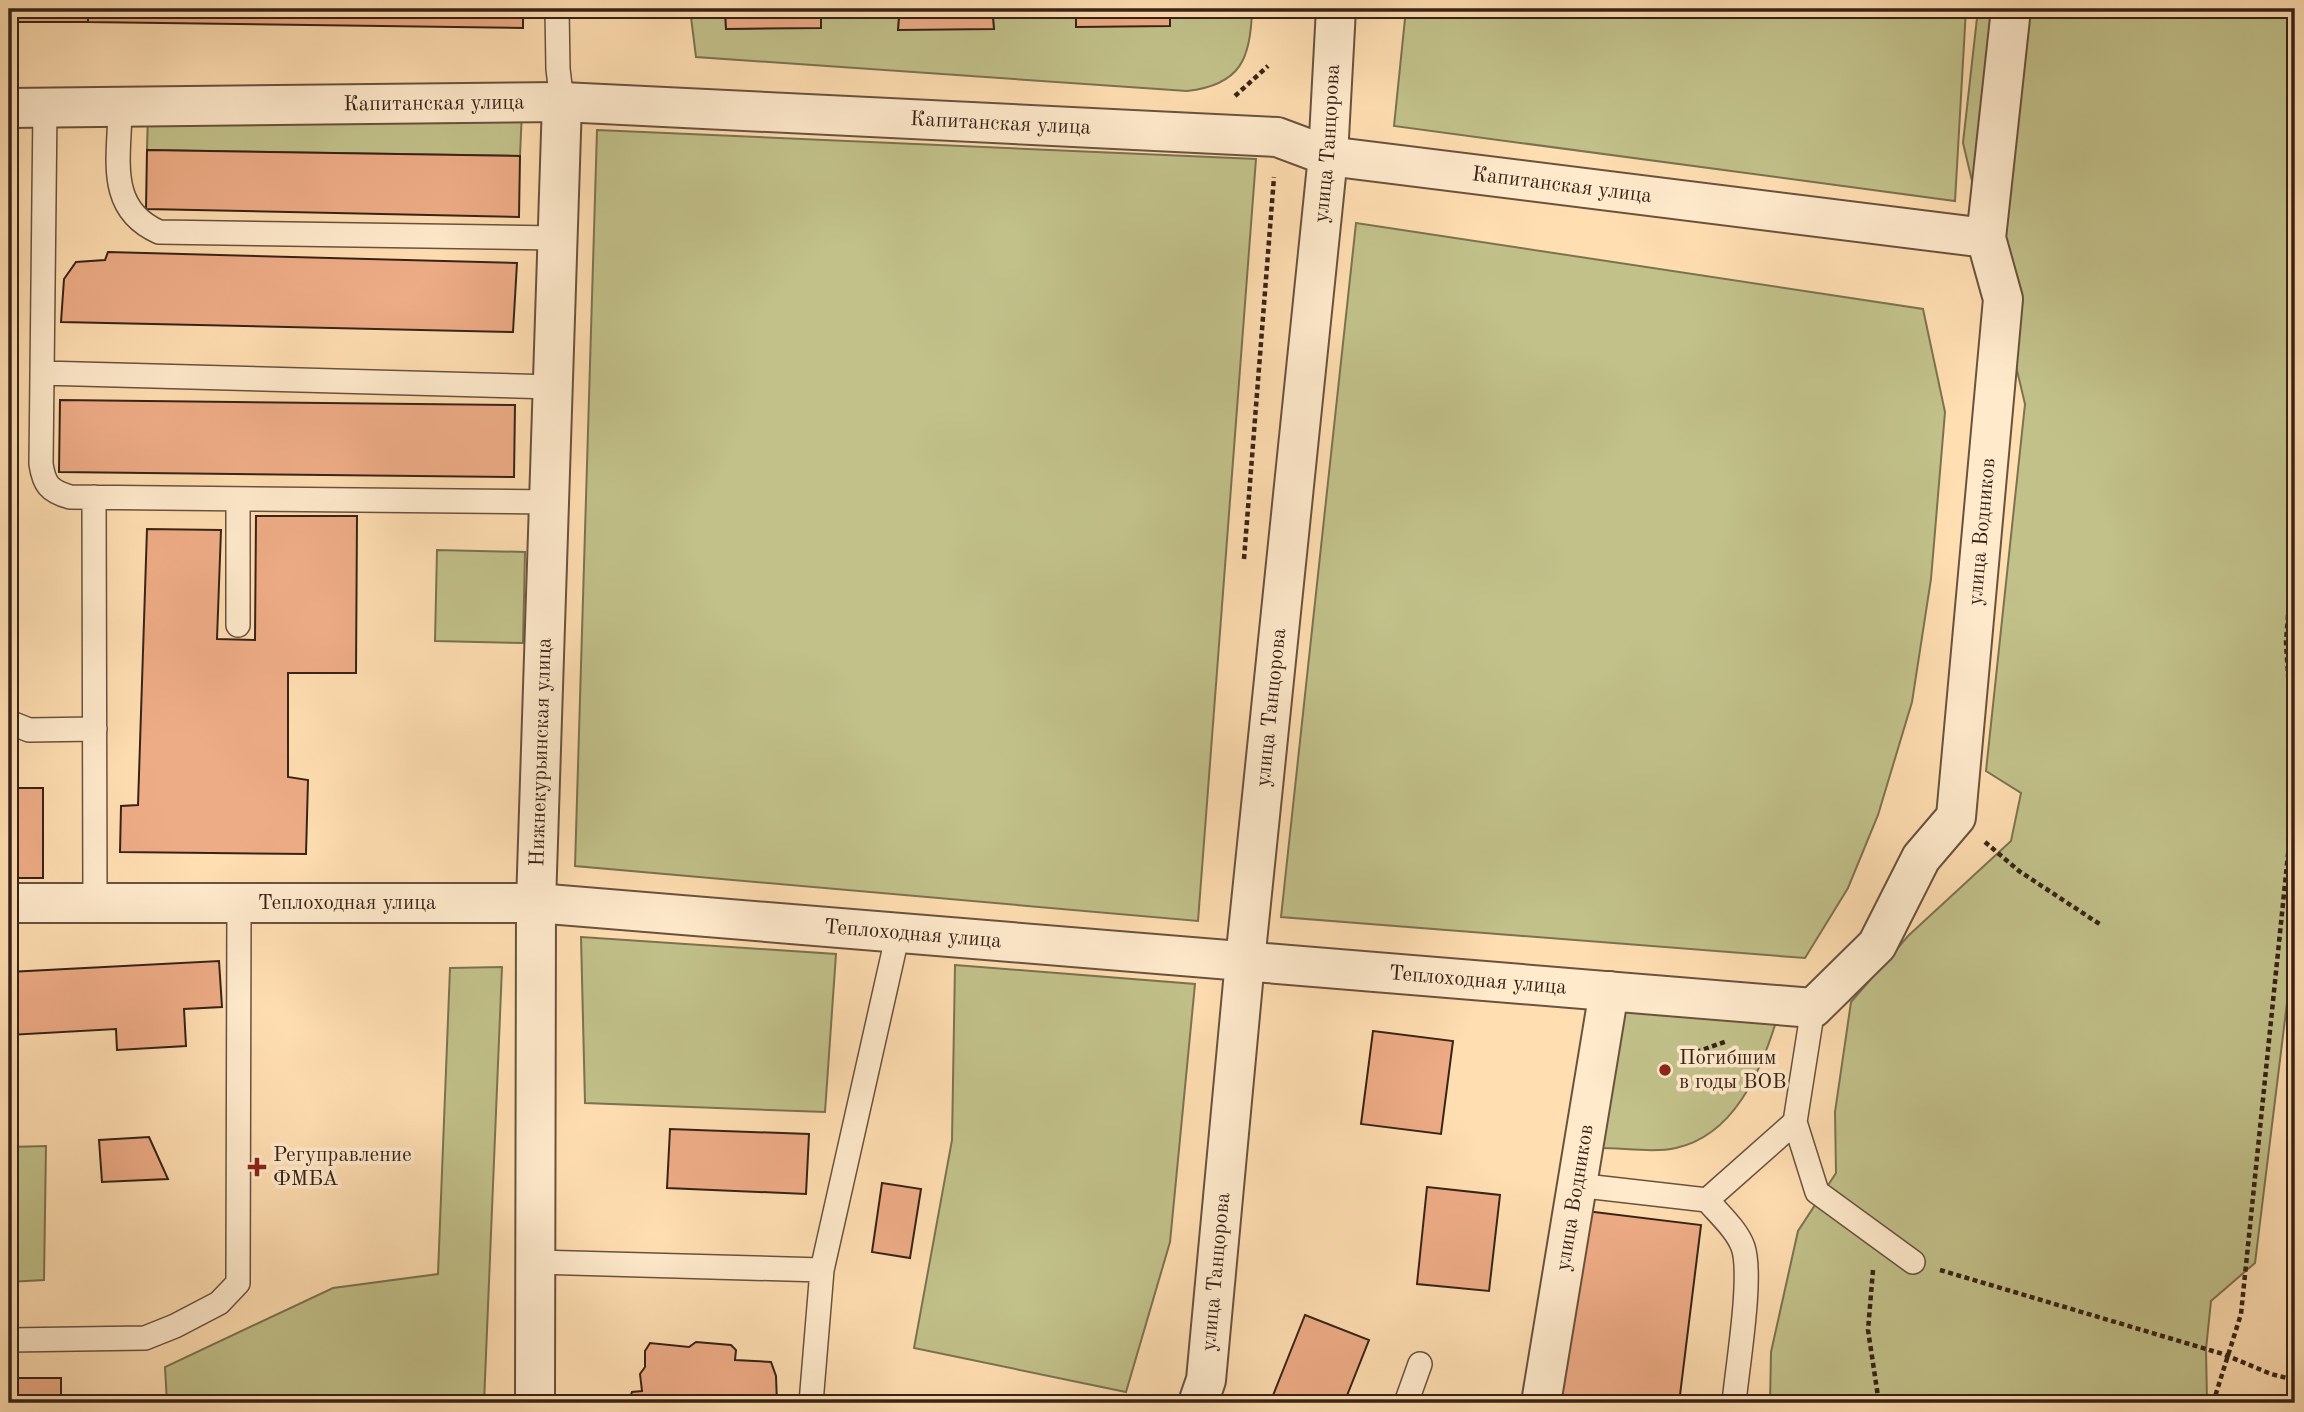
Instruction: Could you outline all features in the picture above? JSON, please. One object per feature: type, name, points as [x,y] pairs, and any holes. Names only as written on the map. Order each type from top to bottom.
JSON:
[{"type":"street","name":"улица Танцорова","points":[[1198,1403],[1206,1380],[1245,961],[1328,156],[1336,9]]},
{"type":"street","name":"улица Водников","points":[[1813,1008],[1877,945],[1921,858],[1956,817],[2003,299],[1986,238],[2011,9]]},
{"type":"street","name":"Капитанская улица","points":[[27,108],[562,102],[1277,137],[1328,156],[1986,238]]},
{"type":"street","name":"Нижнекурьинская улица","points":[[535,1403],[536,903],[562,102]]},
{"type":"street","name":"Теплоходная улица","points":[[9,903],[536,903],[1813,1008]]},
{"type":"street","name":"улица Водников","points":[[1541,1403],[1609,991]]},
{"type":"lane","points":[[557,9],[558,69],[562,102]]},
{"type":"lane","points":[[120,107],[121,189],[124,203],[144,226],[159,232],[556,238]]},
{"type":"lane","points":[[27,108],[42,373],[41,464],[43,480],[52,492],[69,497],[549,502]]},
{"type":"lane","points":[[42,373],[552,387]]},
{"type":"lane","points":[[94,497],[95,903]]},
{"type":"lane","points":[[238,499],[238,625]]},
{"type":"lane","points":[[9,722],[29,730],[95,729]]},
{"type":"lane","points":[[9,1340],[145,1338],[219,1303],[238,1283],[239,903]]},
{"type":"lane","points":[[811,1403],[822,1270],[898,933]]},
{"type":"lane","points":[[1813,1008],[1795,1122],[1817,1192],[1913,1262]]},
{"type":"lane","points":[[1707,1200],[1795,1122]]},
{"type":"lane","points":[[1576,1185],[1707,1200],[1738,1238],[1746,1260],[1734,1403]]},
{"type":"lane","points":[[536,1262],[822,1270]]},
{"type":"lane","points":[[1406,1403],[1420,1364]]},
{"type":"path","points":[[2213,1403],[2241,1314],[2295,786],[2286,642],[2295,525]]},
{"type":"path","points":[[2019,872],[2101,925]]},
{"type":"path","points":[[1876,1235],[1868,1330],[1879,1403]]},
{"type":"path","points":[[1913,1262],[2228,1356],[2271,1374],[2295,1380]]},
{"type":"shaded area","points":[[690,9],[725,9],[726,29],[821,27],[821,18],[899,18],[898,29],[994,28],[993,18],[1252,9],[1249,42],[1239,66],[1220,83],[1187,91],[696,57]]},
{"type":"shaded area","points":[[1406,9],[1966,9],[1955,201],[1394,126]]},
{"type":"shaded area","points":[[1978,9],[2295,9],[2295,659],[2289,696],[2295,719],[2295,938],[2255,1263],[2211,1301],[2206,1349],[2207,1403],[1770,1403],[1771,1352],[1798,1231],[1836,1173],[1835,1112],[1851,1002],[1908,936],[2011,841],[2021,793],[1986,771],[2025,404],[1963,143]]},
{"type":"shaded area","points":[[522,111],[520,156],[147,150],[148,113]]},
{"type":"shaded area","points":[[597,130],[1256,159],[1198,921],[575,866]]},
{"type":"shaded area","points":[[1356,223],[1923,309],[1945,412],[1931,579],[1912,702],[1878,815],[1848,888],[1805,958],[1281,917]]},
{"type":"shaded area","points":[[437,550],[525,552],[523,643],[435,641]]},
{"type":"shaded area","points":[[581,937],[836,954],[825,1112],[585,1103]]},
{"type":"shaded area","points":[[955,965],[1195,984],[1170,1242],[1126,1392],[914,1348],[952,1140]]},
{"type":"shaded area","points":[[502,967],[484,1403],[167,1403],[165,1367],[333,1288],[438,1274],[450,968]]},
{"type":"shaded area","points":[[1625,1008],[1776,1022],[1753,1081],[1729,1116],[1714,1130],[1696,1141],[1676,1148],[1600,1148]]},
{"type":"shaded area","points":[[46,1146],[44,1280],[9,1282],[9,1147]]},
{"type":"building","points":[[9,9],[88,9],[88,22],[9,22]]},
{"type":"building","points":[[88,9],[523,9],[523,28],[88,22]]},
{"type":"building","points":[[725,9],[1189,11],[1170,11],[1170,26],[1076,27],[1076,17],[993,18],[994,29],[898,30],[899,18],[821,18],[821,28],[726,29]]},
{"type":"building","points":[[147,150],[520,156],[519,217],[146,209]]},
{"type":"building","points":[[108,252],[517,263],[513,332],[61,322],[64,279],[76,262],[105,260]]},
{"type":"building","points":[[60,400],[515,405],[514,477],[59,472]]},
{"type":"building","points":[[256,516],[357,516],[356,673],[288,673],[288,777],[308,780],[306,854],[120,852],[121,806],[138,805],[147,529],[221,530],[217,639],[255,640]]},
{"type":"building","points":[[9,788],[43,788],[43,878],[9,878]]},
{"type":"building","points":[[219,961],[222,1007],[184,1009],[186,1046],[117,1050],[116,1029],[9,1035],[9,972]]},
{"type":"building","points":[[1373,1031],[1453,1041],[1441,1134],[1361,1124]]},
{"type":"building","points":[[670,1129],[809,1134],[806,1194],[667,1188]]},
{"type":"building","points":[[149,1137],[168,1179],[102,1182],[99,1140]]},
{"type":"building","points":[[882,1183],[921,1189],[910,1258],[872,1252]]},
{"type":"building","points":[[1427,1187],[1500,1195],[1489,1291],[1417,1284]]},
{"type":"building","points":[[1586,1211],[1701,1225],[1679,1403],[1561,1403]]},
{"type":"building","points":[[1305,1315],[1369,1340],[1344,1403],[1270,1403]]},
{"type":"building","points":[[696,1342],[731,1345],[736,1350],[735,1360],[771,1362],[776,1376],[777,1403],[628,1403],[632,1392],[642,1391],[640,1374],[645,1367],[645,1351],[650,1343],[689,1347]]},
{"type":"building","points":[[9,1378],[61,1378],[61,1403],[9,1403]]},
{"type":"place","name":"Погибшим в годы ВОВ","points":[[1665,1070]]},
{"type":"place","name":"Регуправление ФМБА","points":[[257,1167]]}]
